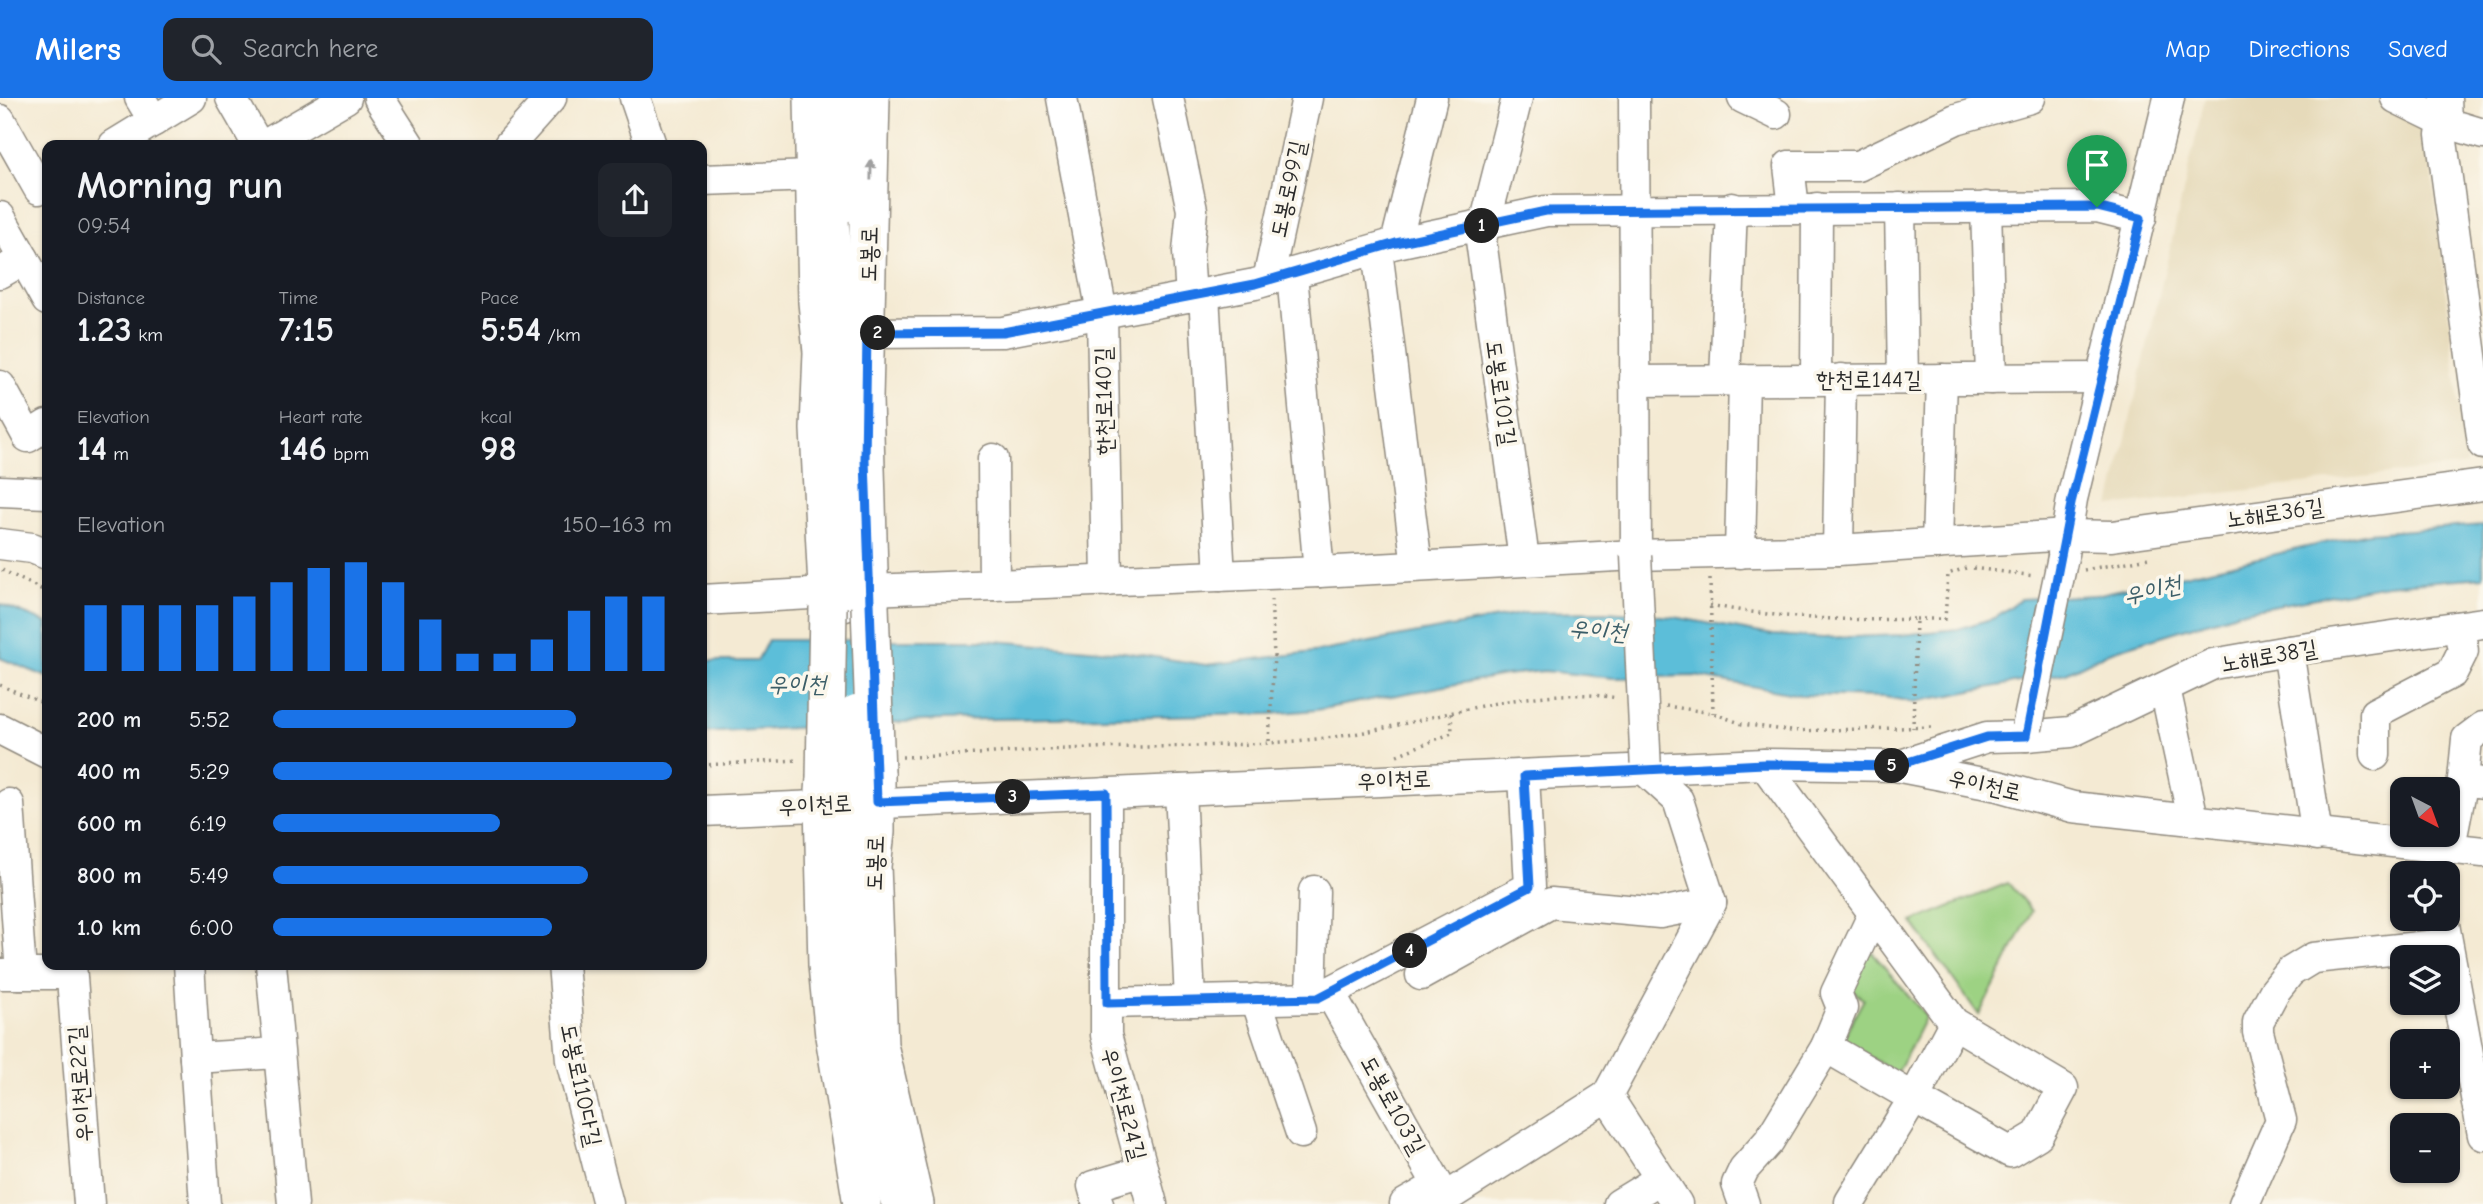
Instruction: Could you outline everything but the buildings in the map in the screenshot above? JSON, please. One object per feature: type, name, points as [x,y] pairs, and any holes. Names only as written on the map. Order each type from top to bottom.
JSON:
[{"type":"main road","name":"도봉로","points":[[813,98],[813,176],[822,352],[820,429],[849,601]]},
{"type":"main road","name":"도봉로","points":[[862,1204],[830,993],[851,783],[849,601],[865,460],[871,98]]},
{"type":"main road","points":[[849,601],[851,783]]},
{"type":"main road","name":"도봉로","points":[[851,783],[872,866],[879,1045],[915,1204]]},
{"type":"street","points":[[119,140],[147,110],[191,98]]},
{"type":"street","points":[[231,98],[255,140]]},
{"type":"street","points":[[274,140],[346,98]]},
{"type":"street","points":[[379,98],[406,140]]},
{"type":"street","points":[[513,140],[551,98]]},
{"type":"street","points":[[635,98],[649,140]]},
{"type":"street","points":[[827,98],[842,360],[849,601]]},
{"type":"street","points":[[843,98],[856,431],[849,601]]},
{"type":"street","name":"한천로140길","points":[[1062,98],[1102,313],[1107,581]]},
{"type":"street","points":[[1168,98],[1192,210],[1188,252],[1197,295],[1220,576]]},
{"type":"street","name":"도봉로99길","points":[[1280,277],[1307,98]]},
{"type":"street","points":[[1417,566],[1386,246],[1432,98]]},
{"type":"street","points":[[1485,226],[1517,98]]},
{"type":"street","points":[[1436,1204],[1607,1096],[1711,903],[1678,800],[1646,771],[1636,555],[1634,98]]},
{"type":"street","points":[[1743,98],[1776,114]]},
{"type":"street","points":[[1838,550],[1829,379],[1805,208],[1789,166],[1858,166],[1956,119],[2030,98]]},
{"type":"street","points":[[2396,98],[2446,111],[2483,134]]},
{"type":"street","points":[[2026,732],[2065,546],[2072,499],[2141,218],[2161,100]]},
{"type":"street","points":[[2446,111],[2441,134],[2474,324],[2483,444]]},
{"type":"street","points":[[0,120],[39,189],[42,187]]},
{"type":"street","points":[[707,180],[813,176]]},
{"type":"street","name":"도봉로99길","points":[[867,333],[1003,332],[1280,277],[1386,246],[1546,211],[2097,207],[2141,218]]},
{"type":"street","points":[[1732,208],[1740,553]]},
{"type":"street","points":[[1900,208],[1903,379]]},
{"type":"street","points":[[1986,208],[1991,379]]},
{"type":"street","points":[[0,217],[31,276]]},
{"type":"street","name":"도봉로101길","points":[[1485,226],[1481,240],[1524,560]]},
{"type":"street","points":[[1280,277],[1319,572]]},
{"type":"street","name":"한천로144길","points":[[1635,381],[2102,378]]},
{"type":"street","points":[[1937,544],[1942,379]]},
{"type":"street","points":[[0,386],[28,437],[42,428]]},
{"type":"street","points":[[993,459],[994,585]]},
{"type":"street","name":"노해로36길","points":[[2065,546],[2112,536],[2483,485]]},
{"type":"street","points":[[0,491],[42,493]]},
{"type":"street","points":[[0,544],[42,547]]},
{"type":"street","points":[[707,600],[849,601],[994,585],[1319,572],[1636,555],[1838,550],[1937,544],[2065,546]]},
{"type":"street","points":[[2375,755],[2375,713],[2452,673],[2463,651],[2471,625]]},
{"type":"street","name":"노해로38길","points":[[1895,766],[1987,737],[2026,732],[2071,732],[2213,664],[2288,650],[2471,625]]},
{"type":"street","points":[[2288,650],[2317,835]]},
{"type":"street","points":[[2165,688],[2193,820]]},
{"type":"street","points":[[2439,861],[2473,782],[2467,739],[2483,727]]},
{"type":"street","points":[[0,729],[42,750]]},
{"type":"street","points":[[1764,764],[1954,1023],[2063,1088],[2038,1135],[2010,1152],[1826,1047]]},
{"type":"street","name":"우이천로","points":[[707,810],[851,783],[1106,793],[1764,764],[1895,766],[1998,786],[2073,807],[2317,835],[2439,861],[2483,852]]},
{"type":"street","points":[[1107,1003],[1320,995],[1530,887],[1524,776]]},
{"type":"street","points":[[851,783],[839,884],[845,985],[862,1114],[884,1204]]},
{"type":"street","points":[[851,783],[850,879],[855,988],[871,1111],[897,1204]]},
{"type":"street","points":[[1180,790],[1190,1001]]},
{"type":"street","name":"우이천로24길","points":[[1106,793],[1105,1035],[1152,1204]]},
{"type":"street","points":[[9,804],[10,974],[59,970]]},
{"type":"street","points":[[1314,891],[1320,995]]},
{"type":"street","points":[[1421,975],[1551,903],[1660,912],[1711,903]]},
{"type":"street","points":[[1744,1204],[1737,1184],[1769,1141],[1826,1047],[1842,1007],[1836,993],[1873,915]]},
{"type":"street","points":[[2244,1204],[2281,1120],[2258,1032],[2263,1010],[2294,968],[2313,958],[2445,932],[2483,1135]]},
{"type":"street","name":"우이천로22길","points":[[71,970],[89,1204]]},
{"type":"street","points":[[189,970],[205,1204]]},
{"type":"street","points":[[271,970],[293,1204]]},
{"type":"street","name":"도봉로110다길","points":[[564,970],[571,1060],[608,1204]]},
{"type":"street","name":"도봉로103길","points":[[1320,995],[1438,1185],[1405,1204]]},
{"type":"street","points":[[1256,999],[1301,1133]]},
{"type":"street","points":[[1850,1202],[1914,1098],[1954,1023]]},
{"type":"street","points":[[195,1058],[278,1053]]},
{"type":"street","points":[[1607,1096],[1677,1204]]},
{"type":"street","points":[[1096,1195],[1143,1171]]},
{"type":"street","points":[[1619,1204],[1660,1179]]},
{"type":"path","points":[[0,569],[42,590]]},
{"type":"path","points":[[1710,576],[1713,713]]},
{"type":"path","points":[[1269,741],[1275,656],[1271,593]]},
{"type":"path","points":[[1710,605],[1756,614],[1808,618],[1916,619],[1913,728]]},
{"type":"path","points":[[0,685],[42,703]]},
{"type":"path","points":[[707,766],[851,783],[1269,741],[1326,738],[1403,724],[1451,711],[1567,696],[1620,699]]},
{"type":"path","points":[[1660,705],[1713,713],[1742,724],[1791,731],[1935,727]]},
{"type":"path","points":[[1382,780],[1383,763],[1410,747],[1452,733],[1451,711]]},
{"type":"shaded area","points":[[2205,98],[2374,98],[2427,126],[2466,465],[2110,506]]},
{"type":"green space","points":[[2008,883],[2032,911],[1979,1015],[1912,922]]},
{"type":"green space","points":[[1864,943],[1926,1016],[1897,1074],[1842,1039],[1864,999],[1840,983]]},
{"type":"water","name":"우이천","points":[[2483,525],[2483,577],[2387,585],[2239,612],[2109,652],[2066,673],[1914,702],[1885,697],[1800,695],[1695,676],[1614,678],[1544,671],[1505,675],[1316,710],[1269,714],[941,720],[707,733],[707,661],[757,661],[768,640],[983,640],[1124,652],[1206,665],[1322,651],[1525,613],[1606,612],[1674,617],[1772,635],[1823,638],[1902,635],[1958,629],[1994,618],[2021,599],[2096,595],[2368,533]]},
{"type":"water","points":[[0,604],[42,621],[42,675],[0,658]]},
{"type":"route","points":[[2097,207],[2141,218],[2072,499],[2068,535],[2026,736],[1987,737],[1895,766],[1764,764],[1524,776],[1530,887],[1318,998],[1107,1003],[1106,793],[877,802],[865,460],[867,333],[1003,332],[1255,284],[1396,243],[1546,211],[2097,207]]}]
